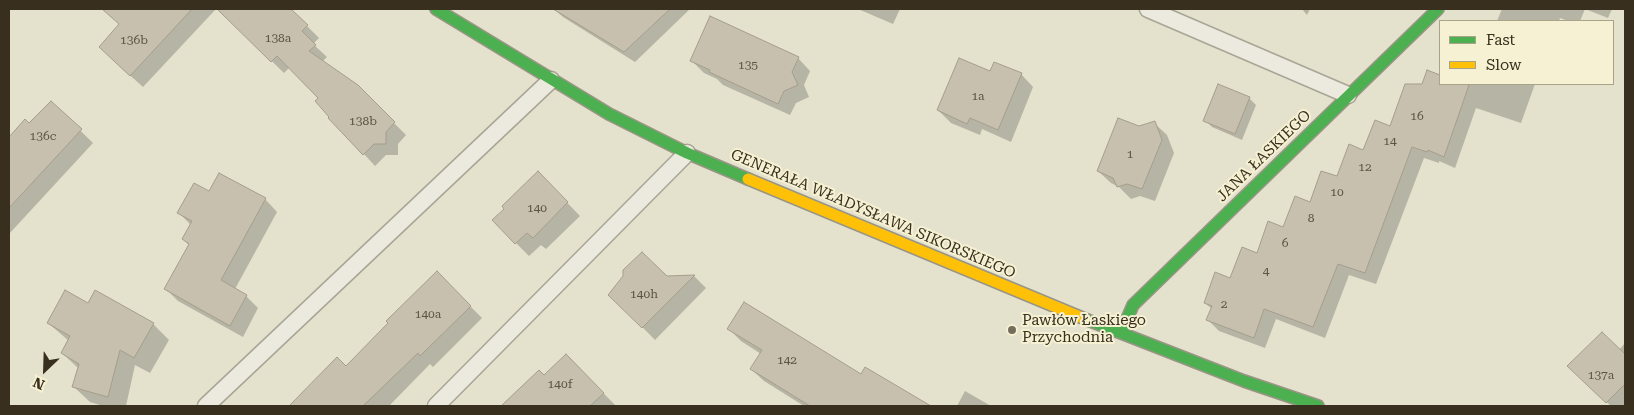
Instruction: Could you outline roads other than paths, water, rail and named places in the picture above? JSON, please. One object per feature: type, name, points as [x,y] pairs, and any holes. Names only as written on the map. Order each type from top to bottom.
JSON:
[{"type":"street","name":"GENERAŁA WŁADYSŁAWA SIKORSKIEGO","points":[[436,9],[550,80],[609,114],[687,153],[988,280],[1244,381],[1318,406]]},
{"type":"street","name":"JANA ŁASKIEGO","points":[[1121,333],[1133,305],[1438,9]]},
{"type":"lane","points":[[1148,9],[1348,95]]},
{"type":"lane","points":[[206,406],[550,80]]},
{"type":"lane","points":[[436,406],[687,153]]},
{"type":"place","name":"Pawłów Łaskiego Przychodnia","points":[[1012,330]]}]
